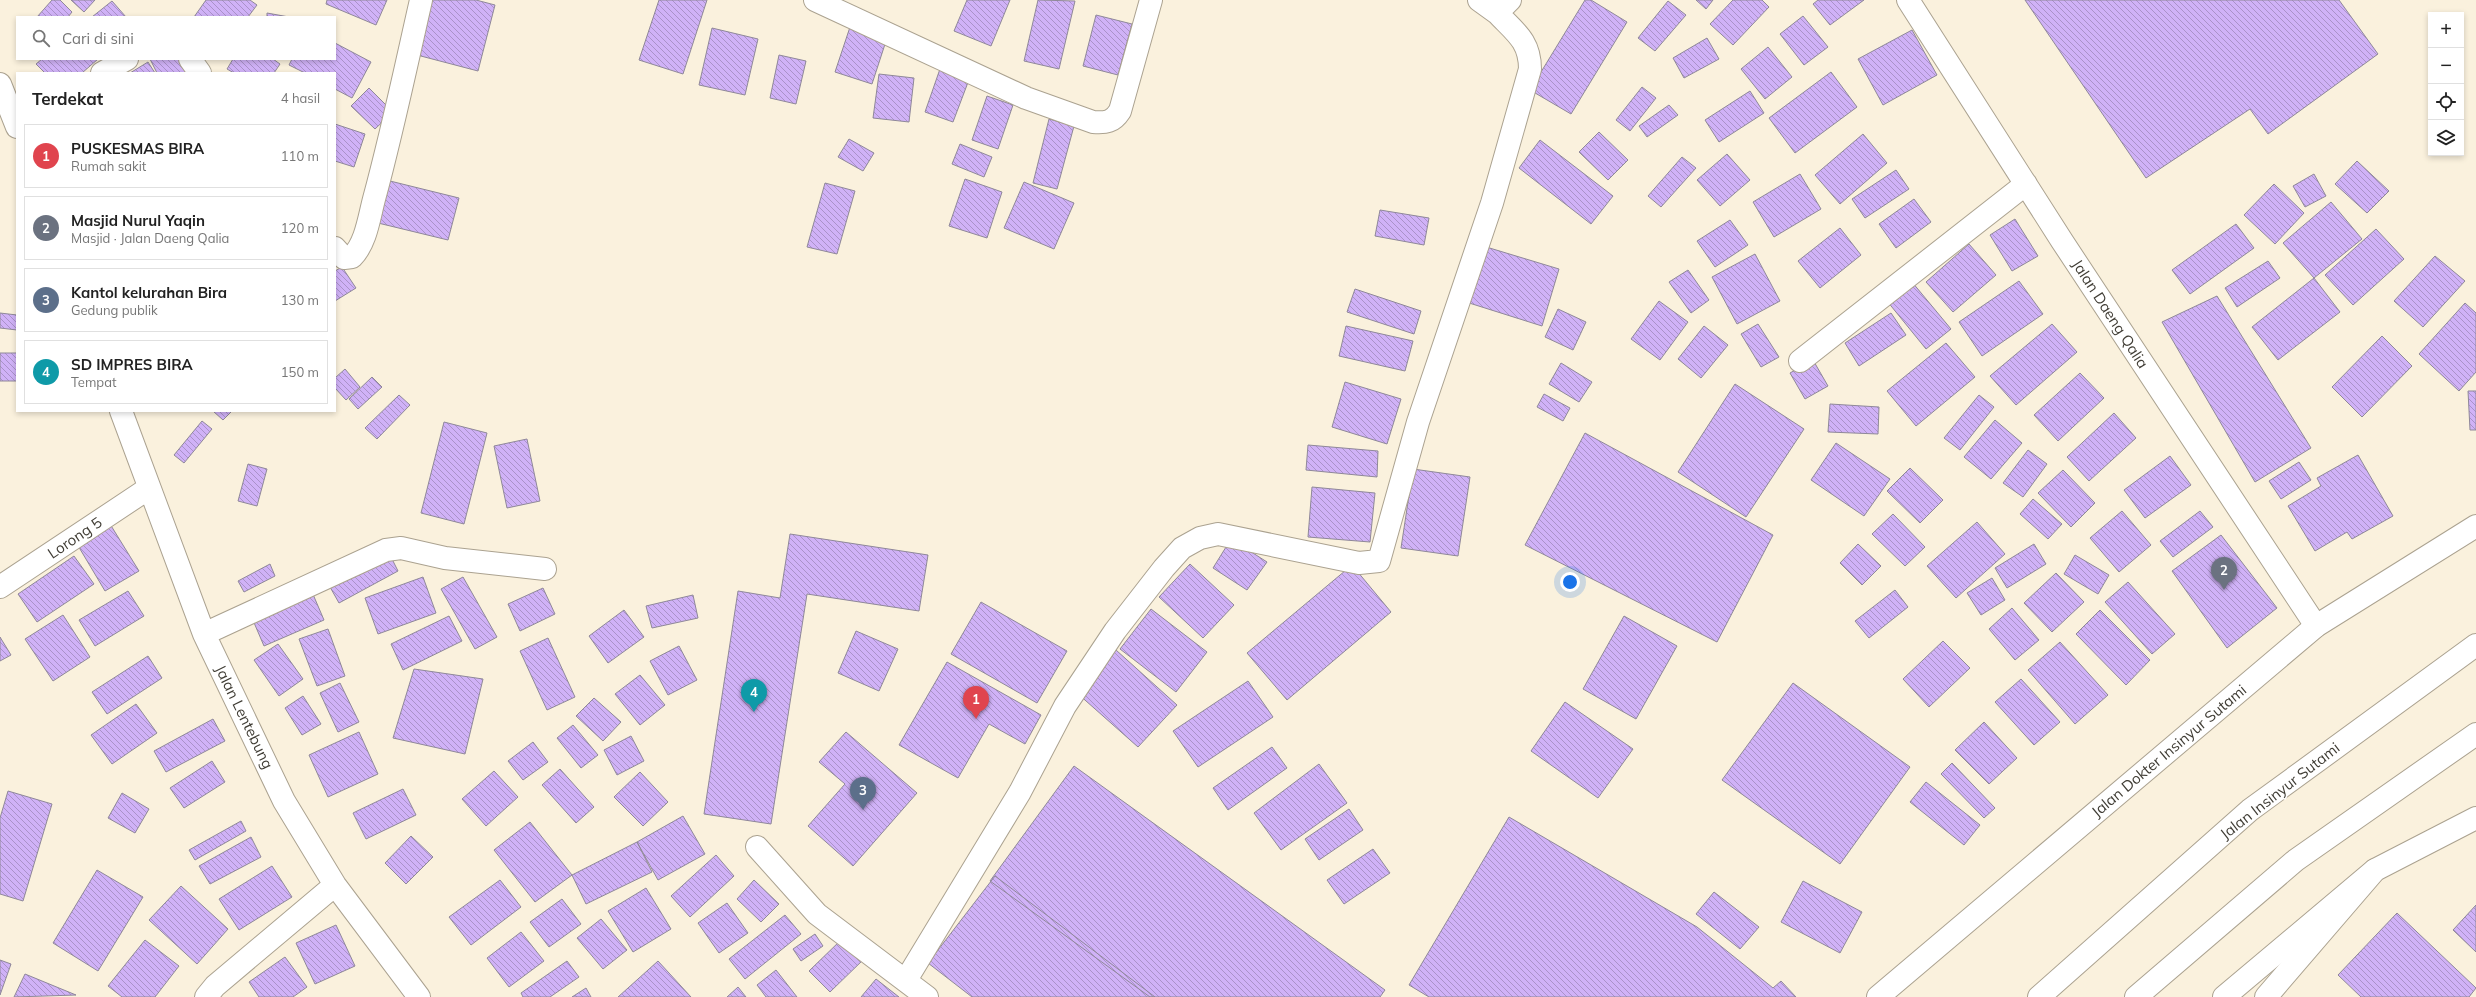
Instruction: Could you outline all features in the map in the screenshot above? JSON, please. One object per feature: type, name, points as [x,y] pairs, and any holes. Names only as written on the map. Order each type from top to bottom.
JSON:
[{"type":"main road","points":[[336,249],[344,258],[352,257],[357,252],[364,238],[384,163],[421,0]]},
{"type":"main road","points":[[815,0],[1026,98],[1094,122],[1105,123],[1115,119],[1120,111],[1150,0]]},
{"type":"main road","points":[[906,980],[1020,792],[1065,706],[1115,631],[1164,568],[1182,548],[1200,538],[1218,534],[1359,563],[1379,561],[1418,422],[1492,203],[1530,69],[1530,54],[1526,43],[1503,6],[1480,0]]},
{"type":"main road","name":"Jalan Daeng Qalia","points":[[1908,0],[2026,184],[2316,626]]},
{"type":"main road","points":[[104,72],[125,60]]},
{"type":"main road","points":[[191,60],[199,72]]},
{"type":"main road","points":[[0,84],[16,123]]},
{"type":"main road","points":[[1800,361],[2026,184]]},
{"type":"main road","name":"Jalan Lentebung","points":[[121,412],[204,634],[284,801],[335,885],[418,997]]},
{"type":"main road","name":"Lorong 5","points":[[0,587],[149,488]]},
{"type":"main road","name":"Jalan Dokter Insinyur Sutami","points":[[1878,997],[2316,626],[2476,526]]},
{"type":"main road","points":[[204,634],[386,550],[401,548],[445,558],[545,569]]},
{"type":"main road","name":"Jalan Insinyur Sutami","points":[[2039,997],[2250,810],[2476,645]]},
{"type":"main road","points":[[2136,997],[2296,860],[2476,734]]},
{"type":"main road","points":[[2224,997],[2375,870],[2476,818]]},
{"type":"main road","points":[[757,847],[817,914],[927,997]]},
{"type":"main road","points":[[2266,997],[2375,870]]},
{"type":"main road","points":[[206,997],[215,986],[335,885]]},
{"type":"building","points":[[52,0],[60,0],[72,12],[69,16],[38,16]]},
{"type":"building","points":[[71,0],[95,0],[84,12]]},
{"type":"building","points":[[206,0],[250,0],[257,5],[249,16],[195,16]]},
{"type":"building","points":[[327,0],[387,0],[376,25],[326,4]]},
{"type":"building","points":[[431,0],[476,0],[495,5],[478,71],[417,55]]},
{"type":"building","points":[[659,0],[707,0],[683,74],[639,60]]},
{"type":"building","points":[[967,0],[1010,0],[991,46],[954,31]]},
{"type":"building","points":[[1038,0],[1075,1],[1059,69],[1024,61]]},
{"type":"building","points":[[1585,0],[1591,0],[1627,22],[1571,114],[1530,90]]},
{"type":"building","points":[[1696,0],[1713,0],[1706,9]]},
{"type":"building","points":[[1733,0],[1762,0],[1769,7],[1733,45],[1710,24]]},
{"type":"building","points":[[1818,0],[1864,0],[1830,25],[1813,4]]},
{"type":"building","points":[[2025,0],[2339,0],[2378,54],[2268,134],[2250,109],[2146,178]]},
{"type":"building","points":[[112,1],[125,16],[93,16]]},
{"type":"building","points":[[1668,1],[1686,15],[1655,51],[1638,38]]},
{"type":"building","points":[[267,13],[284,16],[267,16]]},
{"type":"building","points":[[1096,15],[1132,24],[1118,75],[1083,66]]},
{"type":"building","points":[[1803,16],[1828,47],[1804,65],[1780,34]]},
{"type":"building","points":[[850,27],[887,38],[872,84],[835,72]]},
{"type":"building","points":[[712,28],[758,39],[745,95],[699,85]]},
{"type":"building","points":[[1912,30],[1937,75],[1883,105],[1858,59]]},
{"type":"building","points":[[1707,38],[1719,59],[1684,78],[1673,58]]},
{"type":"building","points":[[336,44],[371,62],[352,98],[336,90],[336,72],[303,72],[289,65],[292,60],[336,60]]},
{"type":"building","points":[[1768,47],[1792,77],[1765,99],[1741,69]]},
{"type":"building","points":[[779,55],[806,61],[796,104],[770,98]]},
{"type":"building","points":[[41,60],[97,60],[83,72],[44,72],[36,64]]},
{"type":"building","points":[[150,60],[184,60],[190,72],[156,72]]},
{"type":"building","points":[[232,60],[274,60],[280,64],[275,72],[232,72],[227,69]]},
{"type":"building","points":[[148,62],[154,72],[132,72]]},
{"type":"building","points":[[941,66],[970,77],[953,122],[925,112]]},
{"type":"building","points":[[1831,72],[1857,107],[1795,153],[1769,118]]},
{"type":"building","points":[[879,74],[914,78],[909,122],[873,118]]},
{"type":"building","points":[[1642,87],[1656,98],[1630,131],[1616,120]]},
{"type":"building","points":[[369,88],[393,112],[375,129],[351,106]]},
{"type":"building","points":[[1750,91],[1764,113],[1719,142],[1705,120]]},
{"type":"building","points":[[987,96],[1013,105],[998,149],[972,140]]},
{"type":"building","points":[[1669,105],[1678,115],[1647,137],[1639,126]]},
{"type":"building","points":[[1049,119],[1074,126],[1057,189],[1033,183]]},
{"type":"building","points":[[336,124],[365,134],[354,167],[336,161]]},
{"type":"building","points":[[1599,132],[1628,160],[1608,180],[1579,152]]},
{"type":"building","points":[[1863,134],[1887,163],[1840,204],[1815,175]]},
{"type":"building","points":[[849,139],[874,153],[863,171],[838,157]]},
{"type":"building","points":[[1540,140],[1613,196],[1591,224],[1519,168]]},
{"type":"building","points":[[960,144],[992,157],[984,177],[952,164]]},
{"type":"building","points":[[1727,154],[1750,180],[1720,206],[1697,180]]},
{"type":"building","points":[[1682,157],[1696,168],[1661,207],[1648,196]]},
{"type":"building","points":[[2357,161],[2389,191],[2367,213],[2335,184]]},
{"type":"building","points":[[1896,170],[1909,189],[1865,218],[1852,199]]},
{"type":"building","points":[[1800,174],[1821,209],[1774,237],[1753,202]]},
{"type":"building","points":[[2314,174],[2326,196],[2305,207],[2293,186]]},
{"type":"building","points":[[965,179],[1002,192],[987,238],[949,226]]},
{"type":"building","points":[[390,181],[459,198],[448,240],[378,223]]},
{"type":"building","points":[[1024,182],[1074,203],[1054,249],[1004,228]]},
{"type":"building","points":[[825,183],[855,191],[837,254],[807,247]]},
{"type":"building","points":[[2274,184],[2304,213],[2275,244],[2244,215]]},
{"type":"building","points":[[1914,199],[1931,222],[1896,248],[1879,224]]},
{"type":"building","points":[[2331,202],[2362,239],[2314,278],[2283,243]]},
{"type":"building","points":[[1380,210],[1429,218],[1424,245],[1375,236]]},
{"type":"building","points":[[2015,219],[2038,256],[2012,271],[1990,235]]},
{"type":"building","points":[[1730,220],[1748,245],[1715,267],[1697,241]]},
{"type":"building","points":[[2236,224],[2254,248],[2190,294],[2172,270]]},
{"type":"building","points":[[1840,228],[1861,255],[1820,288],[1798,261]]},
{"type":"building","points":[[2376,229],[2404,259],[2353,305],[2325,275]]},
{"type":"building","points":[[1969,244],[1996,275],[1953,312],[1926,282]]},
{"type":"building","points":[[1483,246],[1559,269],[1542,326],[1466,302]]},
{"type":"building","points":[[1755,254],[1780,301],[1737,324],[1712,277]]},
{"type":"building","points":[[2435,256],[2465,281],[2423,327],[2394,301]]},
{"type":"building","points":[[2268,261],[2280,278],[2237,307],[2225,288]]},
{"type":"building","points":[[342,267],[356,288],[336,300],[336,270]]},
{"type":"building","points":[[1688,270],[1709,300],[1691,313],[1669,282]]},
{"type":"building","points":[[2314,278],[2340,312],[2278,360],[2252,327]]},
{"type":"building","points":[[2019,281],[2043,314],[1982,356],[1959,322]]},
{"type":"building","points":[[1912,282],[1951,329],[1926,349],[1887,301]]},
{"type":"building","points":[[1355,289],[1421,311],[1414,334],[1347,312]]},
{"type":"building","points":[[2217,296],[2311,448],[2255,482],[2162,322]]},
{"type":"building","points":[[1659,301],[1688,322],[1660,360],[1631,339]]},
{"type":"building","points":[[2465,303],[2476,313],[2476,372],[2459,391],[2419,354]]},
{"type":"building","points":[[1558,309],[1586,322],[1573,350],[1545,337]]},
{"type":"building","points":[[0,313],[16,315],[16,330],[0,328]]},
{"type":"building","points":[[1891,313],[1906,335],[1859,366],[1845,343]]},
{"type":"building","points":[[1758,324],[1779,357],[1761,367],[1741,334]]},
{"type":"building","points":[[2052,324],[2077,352],[2016,405],[1990,376]]},
{"type":"building","points":[[1346,326],[1413,341],[1405,371],[1339,356]]},
{"type":"building","points":[[1704,326],[1728,345],[1701,378],[1678,359]]},
{"type":"building","points":[[2382,336],[2412,366],[2362,417],[2332,387]]},
{"type":"building","points":[[1946,343],[1975,377],[1916,426],[1887,391]]},
{"type":"building","points":[[0,353],[16,353],[16,381],[0,381]]},
{"type":"building","points":[[1813,360],[1828,386],[1805,399],[1790,373]]},
{"type":"building","points":[[1561,363],[1592,382],[1579,402],[1549,384]]},
{"type":"building","points":[[345,369],[360,387],[346,400],[336,389],[336,377]]},
{"type":"building","points":[[2080,373],[2104,398],[2058,441],[2034,415]]},
{"type":"building","points":[[372,377],[382,387],[358,409],[349,399]]},
{"type":"building","points":[[1345,382],[1401,399],[1387,444],[1332,427]]},
{"type":"building","points":[[1735,384],[1804,429],[1746,517],[1678,472]]},
{"type":"building","points":[[2468,391],[2476,391],[2476,430],[2470,430]]},
{"type":"building","points":[[1544,394],[1570,408],[1563,421],[1537,407]]},
{"type":"building","points":[[399,395],[410,405],[377,439],[365,428]]},
{"type":"building","points":[[1979,395],[1994,407],[1960,450],[1944,438]]},
{"type":"building","points":[[1830,404],[1879,407],[1878,434],[1828,432]]},
{"type":"building","points":[[214,412],[231,412],[223,420]]},
{"type":"building","points":[[2114,413],[2136,438],[2089,481],[2067,457]]},
{"type":"building","points":[[1995,420],[2022,443],[1991,479],[1964,457]]},
{"type":"building","points":[[202,421],[212,429],[184,463],[174,455]]},
{"type":"building","points":[[444,422],[487,433],[464,524],[421,513]]},
{"type":"building","points":[[1585,433],[1773,535],[1717,642],[1525,545]]},
{"type":"building","points":[[527,439],[540,501],[507,508],[494,446]]},
{"type":"building","points":[[1836,443],[1890,479],[1864,516],[1811,480]]},
{"type":"building","points":[[1308,445],[1378,451],[1377,477],[1306,470]]},
{"type":"building","points":[[2028,450],[2047,464],[2023,497],[2003,483]]},
{"type":"building","points":[[2358,455],[2393,516],[2352,539],[2347,532],[2315,551],[2288,506],[2321,486],[2317,478]]},
{"type":"building","points":[[2170,456],[2191,485],[2145,518],[2124,490]]},
{"type":"building","points":[[2299,462],[2311,480],[2281,499],[2269,481]]},
{"type":"building","points":[[248,464],[267,469],[257,506],[238,501]]},
{"type":"building","points":[[1910,468],[1943,500],[1920,523],[1887,491]]},
{"type":"building","points":[[1413,469],[1470,477],[1458,556],[1401,548]]},
{"type":"building","points":[[2063,470],[2095,503],[2071,527],[2038,493]]},
{"type":"building","points":[[1312,487],[1375,493],[1370,542],[1308,537]]},
{"type":"building","points":[[2033,499],[2062,524],[2048,539],[2020,514]]},
{"type":"building","points":[[2122,511],[2151,545],[2119,572],[2090,538]]},
{"type":"building","points":[[2200,511],[2213,527],[2173,557],[2160,541]]},
{"type":"building","points":[[1893,514],[1925,547],[1905,566],[1872,534]]},
{"type":"building","points":[[1977,522],[2005,554],[1956,598],[1927,566]]},
{"type":"building","points":[[110,524],[139,571],[105,591],[77,544]]},
{"type":"building","points":[[790,534],[928,555],[919,611],[807,594],[771,824],[704,814],[738,591],[780,598]]},
{"type":"building","points":[[2221,535],[2277,608],[2227,648],[2172,571]]},
{"type":"building","points":[[1231,539],[1267,562],[1247,590],[1213,568]]},
{"type":"building","points":[[1858,544],[1881,566],[1862,585],[1840,563]]},
{"type":"building","points":[[2034,544],[2046,564],[2007,588],[1995,568]]},
{"type":"building","points":[[390,555],[398,571],[339,603],[330,587]]},
{"type":"building","points":[[2075,555],[2109,575],[2098,594],[2064,574]]},
{"type":"building","points":[[74,556],[94,584],[37,622],[18,594]]},
{"type":"building","points":[[270,564],[275,576],[244,592],[238,581]]},
{"type":"building","points":[[1190,564],[1234,605],[1203,638],[1159,597]]},
{"type":"building","points":[[1352,565],[1391,612],[1287,700],[1247,653]]},
{"type":"building","points":[[2056,573],[2084,602],[2052,632],[2024,603]]},
{"type":"building","points":[[423,577],[436,613],[378,634],[365,598]]},
{"type":"building","points":[[463,577],[497,637],[475,649],[441,589]]},
{"type":"building","points":[[1992,578],[2005,600],[1981,615],[1967,593]]},
{"type":"building","points":[[2128,582],[2175,634],[2152,654],[2105,602]]},
{"type":"building","points":[[543,588],[555,614],[520,631],[508,604]]},
{"type":"building","points":[[1895,590],[1908,607],[1869,638],[1855,621]]},
{"type":"building","points":[[128,591],[144,616],[95,646],[79,620]]},
{"type":"building","points":[[312,592],[324,620],[264,646],[252,618]]},
{"type":"building","points":[[693,595],[698,618],[652,628],[646,606]]},
{"type":"building","points":[[981,602],[1067,651],[1037,703],[951,654]]},
{"type":"building","points":[[2012,608],[2039,640],[2015,660],[1989,629]]},
{"type":"building","points":[[1151,609],[1207,652],[1176,692],[1120,649]]},
{"type":"building","points":[[624,610],[644,637],[608,663],[589,636]]},
{"type":"building","points":[[2100,610],[2150,660],[2126,685],[2076,634]]},
{"type":"building","points":[[63,615],[90,657],[53,681],[25,639]]},
{"type":"building","points":[[449,616],[462,641],[403,670],[391,644]]},
{"type":"building","points":[[1624,616],[1677,646],[1636,719],[1583,689]]},
{"type":"building","points":[[328,629],[345,676],[317,686],[299,639]]},
{"type":"building","points":[[856,631],[898,649],[879,691],[838,673]]},
{"type":"building","points":[[0,637],[11,655],[0,661]]},
{"type":"building","points":[[548,638],[575,697],[547,710],[520,651]]},
{"type":"building","points":[[1943,641],[1970,668],[1929,707],[1903,679]]},
{"type":"building","points":[[2060,642],[2108,695],[2075,724],[2028,670]]},
{"type":"building","points":[[278,644],[303,679],[279,696],[254,660]]},
{"type":"building","points":[[679,646],[697,680],[668,695],[650,661]]},
{"type":"building","points":[[1116,650],[1177,705],[1138,747],[1077,693]]},
{"type":"building","points":[[148,656],[162,678],[107,714],[92,692]]},
{"type":"building","points":[[947,662],[1041,715],[1025,744],[989,724],[958,778],[899,745]]},
{"type":"building","points":[[414,669],[483,679],[465,754],[393,738]]},
{"type":"building","points":[[640,675],[665,705],[640,725],[615,694]]},
{"type":"building","points":[[2021,679],[2060,722],[2034,745],[1995,702]]},
{"type":"building","points":[[1248,681],[1273,717],[1198,767],[1173,731]]},
{"type":"building","points":[[340,683],[359,722],[338,732],[320,693]]},
{"type":"building","points":[[1793,683],[1910,767],[1840,864],[1722,780]]},
{"type":"building","points":[[303,696],[321,724],[302,735],[285,708]]},
{"type":"building","points":[[594,698],[621,722],[603,741],[576,716]]},
{"type":"building","points":[[1565,702],[1633,749],[1598,798],[1531,751]]},
{"type":"building","points":[[136,704],[157,733],[112,764],[91,735]]},
{"type":"building","points":[[213,719],[225,741],[166,772],[154,751]]},
{"type":"building","points":[[1984,722],[2017,758],[1989,784],[1955,750]]},
{"type":"building","points":[[573,725],[598,755],[581,768],[557,738]]},
{"type":"building","points":[[359,732],[378,774],[328,797],[309,755]]},
{"type":"building","points":[[846,732],[917,793],[853,866],[808,826],[845,784],[819,762]]},
{"type":"building","points":[[631,736],[644,761],[617,775],[604,750]]},
{"type":"building","points":[[533,742],[548,762],[523,780],[508,761]]},
{"type":"building","points":[[1272,747],[1287,768],[1228,810],[1213,788]]},
{"type":"building","points":[[212,761],[225,782],[184,808],[170,788]]},
{"type":"building","points":[[1952,763],[1995,808],[1984,818],[1941,774]]},
{"type":"building","points":[[1319,764],[1347,803],[1281,850],[1254,813]]},
{"type":"building","points":[[1074,766],[1385,990],[1380,997],[1150,997],[990,881]]},
{"type":"building","points":[[560,769],[594,807],[576,823],[542,785]]},
{"type":"building","points":[[494,771],[518,797],[486,826],[462,799]]},
{"type":"building","points":[[640,772],[668,802],[643,826],[614,797]]},
{"type":"building","points":[[1926,782],[1980,825],[1964,845],[1910,802]]},
{"type":"building","points":[[403,789],[416,815],[366,839],[353,813]]},
{"type":"building","points":[[8,791],[52,804],[23,901],[0,894],[0,818]]},
{"type":"building","points":[[122,793],[149,809],[135,833],[108,818]]},
{"type":"building","points":[[1349,809],[1363,830],[1319,860],[1305,839]]},
{"type":"building","points":[[683,816],[705,854],[658,880],[637,842]]},
{"type":"building","points":[[1509,817],[1697,927],[1773,988],[1781,981],[1796,997],[1429,997],[1409,985]]},
{"type":"building","points":[[241,821],[246,831],[195,860],[189,850]]},
{"type":"building","points":[[530,822],[572,875],[535,902],[494,850]]},
{"type":"building","points":[[411,836],[433,857],[406,884],[385,863]]},
{"type":"building","points":[[251,837],[261,857],[210,884],[199,866]]},
{"type":"building","points":[[637,842],[652,872],[586,904],[572,875]]},
{"type":"building","points":[[1373,849],[1390,873],[1344,904],[1327,880]]},
{"type":"building","points":[[716,855],[734,876],[690,917],[671,896]]},
{"type":"building","points":[[272,866],[292,897],[239,930],[219,899]]},
{"type":"building","points":[[97,870],[143,897],[98,971],[53,943]]},
{"type":"building","points":[[995,876],[1155,997],[972,997],[928,963]]},
{"type":"building","points":[[500,880],[521,907],[471,945],[449,917]]},
{"type":"building","points":[[754,880],[779,904],[761,922],[737,899]]},
{"type":"building","points":[[1803,881],[1862,912],[1840,953],[1781,922]]},
{"type":"building","points":[[181,886],[228,929],[197,964],[149,920]]},
{"type":"building","points":[[646,888],[671,929],[633,952],[608,911]]},
{"type":"building","points":[[1714,892],[1759,927],[1740,949],[1696,914]]},
{"type":"building","points":[[562,899],[581,924],[549,947],[530,922]]},
{"type":"building","points":[[727,903],[748,933],[719,953],[698,923]]},
{"type":"building","points":[[2476,905],[2476,952],[2453,930]]},
{"type":"building","points":[[2397,913],[2476,988],[2469,997],[2361,997],[2338,975]]},
{"type":"building","points":[[785,915],[801,934],[745,979],[729,959]]},
{"type":"building","points":[[601,919],[627,950],[603,969],[577,938]]},
{"type":"building","points":[[336,925],[355,966],[315,984],[296,943]]},
{"type":"building","points":[[521,932],[544,961],[509,987],[487,958]]},
{"type":"building","points":[[815,934],[823,946],[801,961],[793,949]]},
{"type":"building","points":[[843,938],[864,959],[830,992],[809,971]]},
{"type":"building","points":[[145,940],[179,966],[155,997],[122,997],[108,986]]},
{"type":"building","points":[[285,957],[307,987],[293,997],[259,997],[249,982]]},
{"type":"building","points":[[0,960],[11,964],[0,995]]},
{"type":"building","points":[[567,961],[579,977],[550,997],[523,997],[521,993]]},
{"type":"building","points":[[658,961],[691,997],[618,997]]},
{"type":"building","points":[[776,970],[797,997],[766,997],[757,985]]},
{"type":"building","points":[[25,974],[76,995],[14,997]]},
{"type":"building","points":[[876,979],[899,997],[861,997]]},
{"type":"building","points":[[738,987],[746,997],[727,997]]},
{"type":"building","points":[[586,988],[591,997],[572,997]]},
{"type":"place","name":"Masjid Nurul Yaqin","points":[[2224,590]]},
{"type":"place","name":"SD IMPRES BIRA","points":[[754,712]]},
{"type":"place","name":"PUSKESMAS BIRA","points":[[976,719]]},
{"type":"place","name":"Kantol kelurahan Bira","points":[[863,810]]}]
